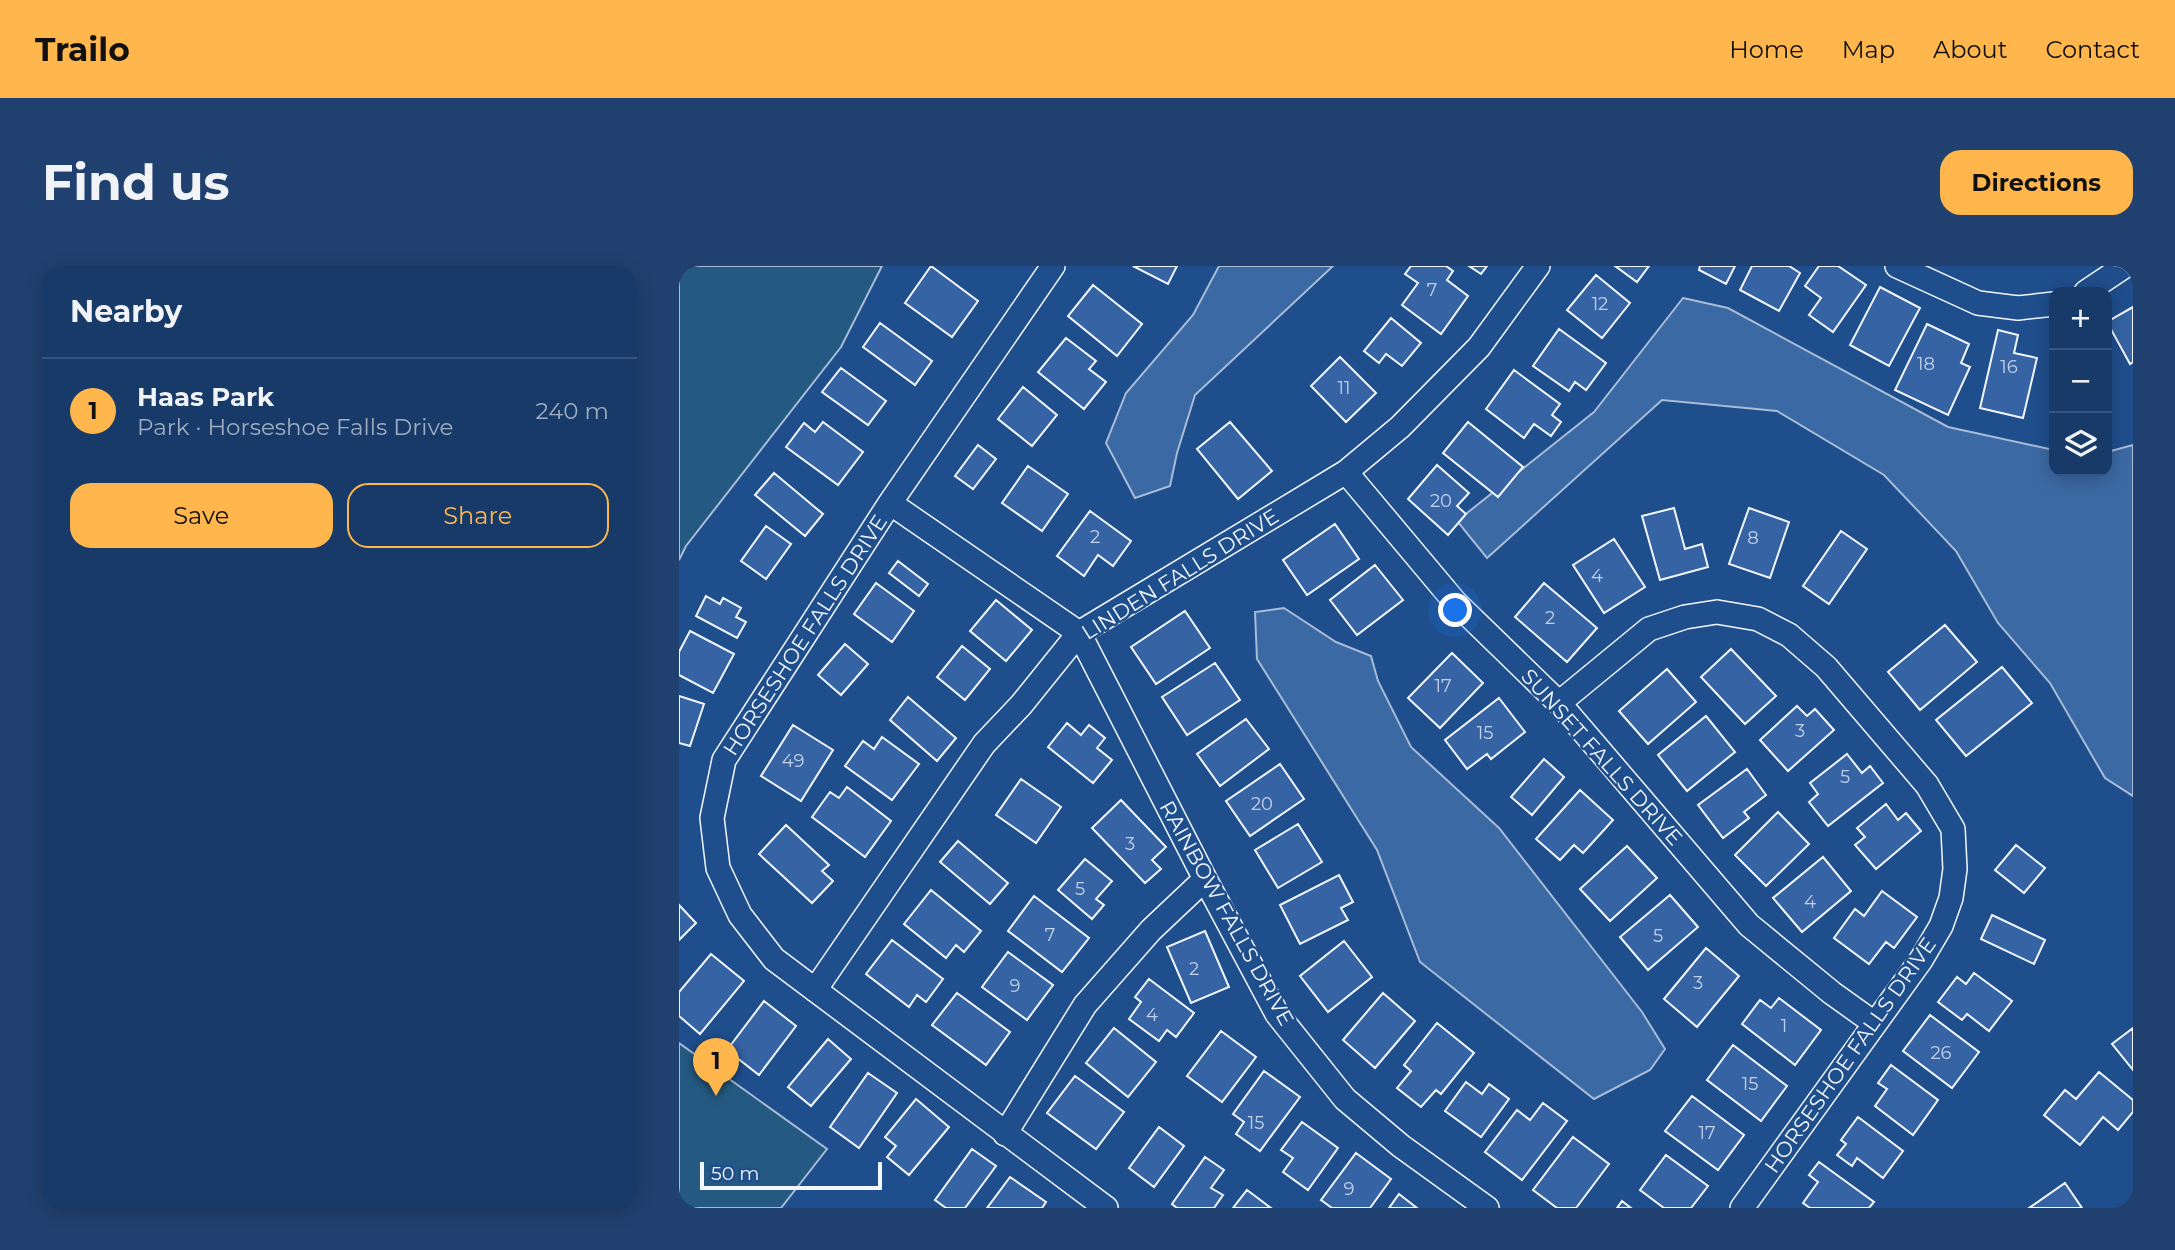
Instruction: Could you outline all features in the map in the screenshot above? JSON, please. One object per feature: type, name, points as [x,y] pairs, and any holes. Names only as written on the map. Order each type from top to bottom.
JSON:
[{"type":"street","name":"HORSESHOE FALLS DRIVE","points":[[1053,266],[890,503],[724,760],[712,818],[718,869],[740,915],[774,959],[1107,1208]]},
{"type":"street","name":"LINDEN FALLS DRIVE","points":[[815,990],[984,744],[1021,705],[1079,634],[1346,472],[1400,427],[1479,347],[1538,266]]},
{"type":"street","points":[[1897,266],[1978,303],[2018,308],[2049,305]]},
{"type":"street","points":[[2094,287],[2125,266]]},
{"type":"street","name":"SUNSET FALLS DRIVE","points":[[1346,472],[1455,602],[1559,703],[1749,925],[1832,993],[1874,1023]]},
{"type":"street","points":[[890,503],[1079,634]]},
{"type":"street","name":"HORSESHOE FALLS DRIVE","points":[[1559,703],[1649,629],[1685,617],[1717,612],[1758,618],[1789,635],[1826,667],[1927,785],[1953,829],[1951,898],[1941,926],[1921,960],[1742,1208]]},
{"type":"street","name":"RAINBOW FALLS DRIVE","points":[[1079,634],[1277,1014],[1345,1099],[1401,1146],[1487,1208]]},
{"type":"street","points":[[1005,1134],[1085,1005],[1151,930],[1205,879]]},
{"type":"shaded area","points":[[679,266],[882,266],[841,347],[686,546],[679,560]]},
{"type":"shaded area","points":[[1219,266],[1333,266],[1195,395],[1170,486],[1135,498],[1106,443],[1126,393],[1193,315]]},
{"type":"shaded area","points":[[1683,298],[1728,308],[1948,427],[2049,449],[2049,476],[2112,476],[2112,451],[2133,445],[2133,796],[2105,778],[2050,683],[1998,623],[1956,551],[1884,475],[1777,411],[1662,400],[1487,558],[1457,521],[1594,412]]},
{"type":"shaded area","points":[[1284,608],[1336,642],[1371,656],[1378,681],[1411,747],[1499,828],[1642,1012],[1665,1049],[1650,1070],[1594,1099],[1420,962],[1377,850],[1257,659],[1255,612]]},
{"type":"shaded area","points":[[679,1043],[827,1149],[781,1208],[679,1208]]},
{"type":"building","points":[[931,266],[978,301],[952,337],[905,303]]},
{"type":"building","points":[[1133,266],[1177,266],[1168,284]]},
{"type":"building","points":[[1411,266],[1446,266],[1453,271],[1447,280],[1468,296],[1441,334],[1402,305],[1418,283],[1405,274]]},
{"type":"building","points":[[1469,266],[1487,266],[1481,274]]},
{"type":"building","points":[[1615,266],[1649,266],[1637,282]]},
{"type":"building","points":[[1700,266],[1735,266],[1726,284],[1699,270]]},
{"type":"building","points":[[1752,266],[1789,266],[1800,273],[1779,311],[1740,290]]},
{"type":"building","points":[[1819,266],[1838,266],[1866,285],[1833,332],[1809,315],[1821,298],[1805,286]]},
{"type":"building","points":[[1596,275],[1630,303],[1602,338],[1567,310]]},
{"type":"building","points":[[1093,285],[1142,324],[1117,356],[1068,316]]},
{"type":"building","points":[[1880,287],[1920,308],[1889,366],[1850,345]]},
{"type":"building","points":[[2133,307],[2133,362],[2130,364],[2112,331],[2112,319]]},
{"type":"building","points":[[1391,318],[1421,343],[1402,366],[1386,354],[1379,363],[1364,351]]},
{"type":"building","points":[[880,323],[932,361],[915,385],[863,347]]},
{"type":"building","points":[[1927,324],[1969,344],[1961,363],[1970,367],[1948,415],[1895,390]]},
{"type":"building","points":[[1559,329],[1606,363],[1586,390],[1575,382],[1569,391],[1533,366]]},
{"type":"building","points":[[1998,330],[2018,335],[2014,353],[2037,358],[2023,418],[1980,408]]},
{"type":"building","points":[[1066,338],[1096,361],[1089,369],[1106,382],[1084,409],[1038,372]]},
{"type":"building","points":[[1340,357],[1376,393],[1346,422],[1311,386]]},
{"type":"building","points":[[841,368],[886,401],[868,425],[822,392]]},
{"type":"building","points":[[1514,370],[1560,404],[1552,415],[1561,422],[1551,436],[1534,424],[1524,438],[1486,409]]},
{"type":"building","points":[[1023,387],[1057,415],[1032,446],[998,419]]},
{"type":"building","points":[[823,422],[863,452],[838,485],[786,447],[804,423],[815,432]]},
{"type":"building","points":[[1230,422],[1272,471],[1238,499],[1197,449]]},
{"type":"building","points":[[1468,422],[1523,467],[1498,497],[1443,453]]},
{"type":"building","points":[[978,445],[996,459],[973,489],[955,476]]},
{"type":"building","points":[[1437,465],[1469,493],[1457,506],[1466,514],[1448,535],[1408,499]]},
{"type":"building","points":[[1028,466],[1068,494],[1042,531],[1002,503]]},
{"type":"building","points":[[774,473],[823,514],[805,536],[755,495]]},
{"type":"building","points":[[1674,508],[1685,549],[1702,544],[1708,567],[1660,580],[1642,516]]},
{"type":"building","points":[[1749,508],[1789,522],[1770,578],[1729,564]]},
{"type":"building","points":[[1090,511],[1131,541],[1113,566],[1098,555],[1084,576],[1057,556]]},
{"type":"building","points":[[1335,524],[1359,559],[1307,595],[1283,560]]},
{"type":"building","points":[[766,526],[791,544],[766,579],[741,561]]},
{"type":"building","points":[[1841,531],[1867,549],[1829,604],[1803,586]]},
{"type":"building","points":[[1614,539],[1645,587],[1604,613],[1573,565]]},
{"type":"building","points":[[898,561],[928,584],[919,596],[889,573]]},
{"type":"building","points":[[1375,565],[1403,600],[1357,635],[1330,600]]},
{"type":"building","points":[[876,583],[914,611],[892,642],[854,614]]},
{"type":"building","points":[[1544,583],[1597,628],[1567,662],[1515,617]]},
{"type":"building","points":[[706,596],[720,604],[723,598],[741,608],[736,617],[746,622],[737,638],[696,616]]},
{"type":"building","points":[[996,600],[1032,630],[1006,661],[970,631]]},
{"type":"building","points":[[1185,611],[1210,648],[1156,684],[1131,647]]},
{"type":"building","points":[[1945,625],[1977,662],[1920,710],[1888,672]]},
{"type":"building","points":[[690,631],[734,654],[713,693],[679,675],[679,652]]},
{"type":"building","points":[[845,644],[868,664],[841,695],[818,675]]},
{"type":"building","points":[[962,646],[990,669],[965,700],[937,677]]},
{"type":"building","points":[[1731,649],[1776,696],[1745,724],[1701,677]]},
{"type":"building","points":[[1452,653],[1483,683],[1440,728],[1408,698]]},
{"type":"building","points":[[1215,663],[1240,700],[1187,735],[1162,697]]},
{"type":"building","points":[[2002,667],[2032,703],[1966,756],[1936,720]]},
{"type":"building","points":[[1667,669],[1696,702],[1648,744],[1619,711]]},
{"type":"building","points":[[679,696],[704,704],[690,746],[679,743]]},
{"type":"building","points":[[908,697],[956,738],[937,761],[890,720]]},
{"type":"building","points":[[1499,698],[1525,732],[1491,759],[1487,754],[1467,769],[1445,740]]},
{"type":"building","points":[[1797,706],[1807,716],[1815,709],[1834,730],[1788,771],[1760,740]]},
{"type":"building","points":[[1706,716],[1735,752],[1687,791],[1658,755]]},
{"type":"building","points":[[1246,719],[1269,749],[1220,786],[1197,754]]},
{"type":"building","points":[[1067,723],[1081,735],[1089,725],[1105,738],[1097,748],[1112,760],[1093,783],[1048,747]]},
{"type":"building","points":[[793,725],[833,750],[801,801],[761,776]]},
{"type":"building","points":[[882,737],[919,764],[892,800],[845,766],[863,741],[874,749]]},
{"type":"building","points":[[1847,754],[1862,773],[1870,766],[1883,783],[1828,826],[1809,802],[1818,794],[1810,783]]},
{"type":"building","points":[[1544,759],[1564,777],[1532,815],[1511,797]]},
{"type":"building","points":[[1280,764],[1304,799],[1250,836],[1226,801]]},
{"type":"building","points":[[1747,769],[1766,795],[1744,812],[1749,818],[1723,838],[1698,805]]},
{"type":"building","points":[[1021,779],[1061,807],[1036,843],[996,815]]},
{"type":"building","points":[[847,787],[891,821],[865,857],[812,817],[830,792],[839,798]]},
{"type":"building","points":[[1580,790],[1613,820],[1583,853],[1574,845],[1560,860],[1536,839]]},
{"type":"building","points":[[1121,800],[1166,847],[1152,860],[1161,869],[1145,883],[1092,828]]},
{"type":"building","points":[[1886,804],[1898,820],[1906,813],[1921,831],[1876,869],[1855,845],[1865,837],[1857,828]]},
{"type":"building","points":[[1778,812],[1809,844],[1766,886],[1735,855]]},
{"type":"building","points":[[1298,824],[1322,862],[1278,888],[1255,850]]},
{"type":"building","points":[[786,825],[829,865],[822,871],[833,881],[812,903],[759,854]]},
{"type":"building","points":[[958,841],[1008,883],[990,904],[940,862]]},
{"type":"building","points":[[2016,845],[2045,868],[2024,893],[1995,870]]},
{"type":"building","points":[[1627,846],[1657,878],[1610,921],[1580,889]]},
{"type":"building","points":[[1823,857],[1851,891],[1802,932],[1773,898]]},
{"type":"building","points":[[1085,859],[1112,881],[1096,899],[1104,905],[1092,919],[1058,890]]},
{"type":"building","points":[[1339,875],[1353,902],[1341,908],[1348,920],[1300,944],[1280,905]]},
{"type":"building","points":[[931,890],[981,931],[964,952],[956,945],[946,958],[904,924]]},
{"type":"building","points":[[1882,891],[1917,917],[1894,948],[1886,942],[1869,964],[1834,938],[1855,909],[1864,916]]},
{"type":"building","points":[[1670,895],[1698,927],[1648,970],[1620,937]]},
{"type":"building","points":[[1034,896],[1089,938],[1062,972],[1008,931]]},
{"type":"building","points":[[679,905],[696,923],[679,940]]},
{"type":"building","points":[[1992,915],[2045,940],[2034,964],[1981,939]]},
{"type":"building","points":[[1205,931],[1229,987],[1191,1003],[1167,947]]},
{"type":"building","points":[[892,940],[943,979],[926,1002],[917,995],[909,1007],[866,974]]},
{"type":"building","points":[[1344,941],[1372,977],[1328,1012],[1300,976]]},
{"type":"building","points":[[1706,948],[1739,976],[1697,1027],[1664,999]]},
{"type":"building","points":[[1008,952],[1053,985],[1027,1020],[982,987]]},
{"type":"building","points":[[711,954],[744,981],[700,1034],[679,1016],[679,992]]},
{"type":"building","points":[[1974,973],[2012,1001],[1989,1031],[1967,1014],[1962,1020],[1938,1002],[1957,977],[1966,984]]},
{"type":"building","points":[[1149,979],[1194,1013],[1176,1037],[1167,1030],[1159,1041],[1129,1019],[1141,1002],[1135,997]]},
{"type":"building","points":[[957,993],[1010,1032],[986,1065],[932,1025]]},
{"type":"building","points":[[1383,993],[1415,1021],[1375,1068],[1343,1040]]},
{"type":"building","points":[[1779,998],[1821,1030],[1795,1065],[1742,1024],[1760,1000],[1771,1008]]},
{"type":"building","points":[[764,1001],[796,1026],[759,1075],[727,1050]]},
{"type":"building","points":[[1930,1015],[1979,1052],[1952,1088],[1903,1051]]},
{"type":"building","points":[[1437,1023],[1474,1053],[1441,1094],[1436,1090],[1421,1107],[1397,1088],[1411,1071],[1404,1065]]},
{"type":"building","points":[[1114,1028],[1156,1062],[1128,1097],[1086,1063]]},
{"type":"building","points":[[2133,1028],[2133,1070],[2112,1044]]},
{"type":"building","points":[[1221,1031],[1256,1057],[1222,1102],[1187,1076]]},
{"type":"building","points":[[828,1039],[851,1059],[811,1106],[788,1087]]},
{"type":"building","points":[[1733,1045],[1787,1086],[1761,1121],[1707,1080]]},
{"type":"building","points":[[1891,1065],[1938,1100],[1913,1135],[1875,1106],[1887,1089],[1878,1083]]},
{"type":"building","points":[[1264,1071],[1300,1097],[1260,1151],[1236,1134],[1244,1122],[1233,1114]]},
{"type":"building","points":[[2099,1072],[2133,1100],[2133,1112],[2118,1130],[2103,1117],[2080,1145],[2044,1115],[2065,1090],[2076,1099]]},
{"type":"building","points":[[868,1073],[897,1093],[859,1148],[830,1127]]},
{"type":"building","points":[[1075,1076],[1124,1112],[1096,1149],[1047,1113]]},
{"type":"building","points":[[1466,1082],[1482,1094],[1489,1084],[1509,1099],[1481,1137],[1445,1111]]},
{"type":"building","points":[[1692,1096],[1744,1135],[1718,1170],[1665,1131]]},
{"type":"building","points":[[916,1099],[949,1127],[909,1175],[887,1157],[896,1146],[885,1137]]},
{"type":"building","points":[[1543,1103],[1567,1121],[1522,1180],[1485,1152],[1517,1110],[1530,1120]]},
{"type":"building","points":[[1858,1117],[1903,1151],[1883,1178],[1857,1158],[1852,1166],[1837,1155],[1846,1144],[1841,1140]]},
{"type":"building","points":[[1302,1122],[1338,1148],[1308,1190],[1283,1172],[1293,1158],[1281,1150]]},
{"type":"building","points":[[1159,1127],[1184,1146],[1154,1187],[1129,1168]]},
{"type":"building","points":[[1573,1137],[1609,1164],[1576,1208],[1557,1208],[1533,1190]]},
{"type":"building","points":[[972,1149],[996,1166],[965,1208],[946,1208],[935,1200]]},
{"type":"building","points":[[1356,1153],[1391,1179],[1370,1208],[1332,1208],[1321,1200]]},
{"type":"building","points":[[1666,1155],[1708,1186],[1691,1208],[1664,1208],[1640,1190]]},
{"type":"building","points":[[1205,1157],[1224,1170],[1211,1188],[1223,1195],[1214,1208],[1177,1208],[1172,1204]]},
{"type":"building","points":[[1819,1162],[1874,1202],[1869,1208],[1810,1208],[1803,1203],[1818,1182],[1809,1175]]},
{"type":"building","points":[[1010,1177],[1046,1202],[1042,1208],[987,1208]]},
{"type":"building","points":[[2065,1183],[2082,1208],[2029,1208]]},
{"type":"building","points":[[1247,1190],[1271,1208],[1233,1208]]},
{"type":"building","points":[[1399,1194],[1417,1208],[1389,1208]]},
{"type":"building","points":[[1622,1201],[1631,1208],[1617,1208]]},
{"type":"place","name":"Haas Park","points":[[716,1096]]}]
